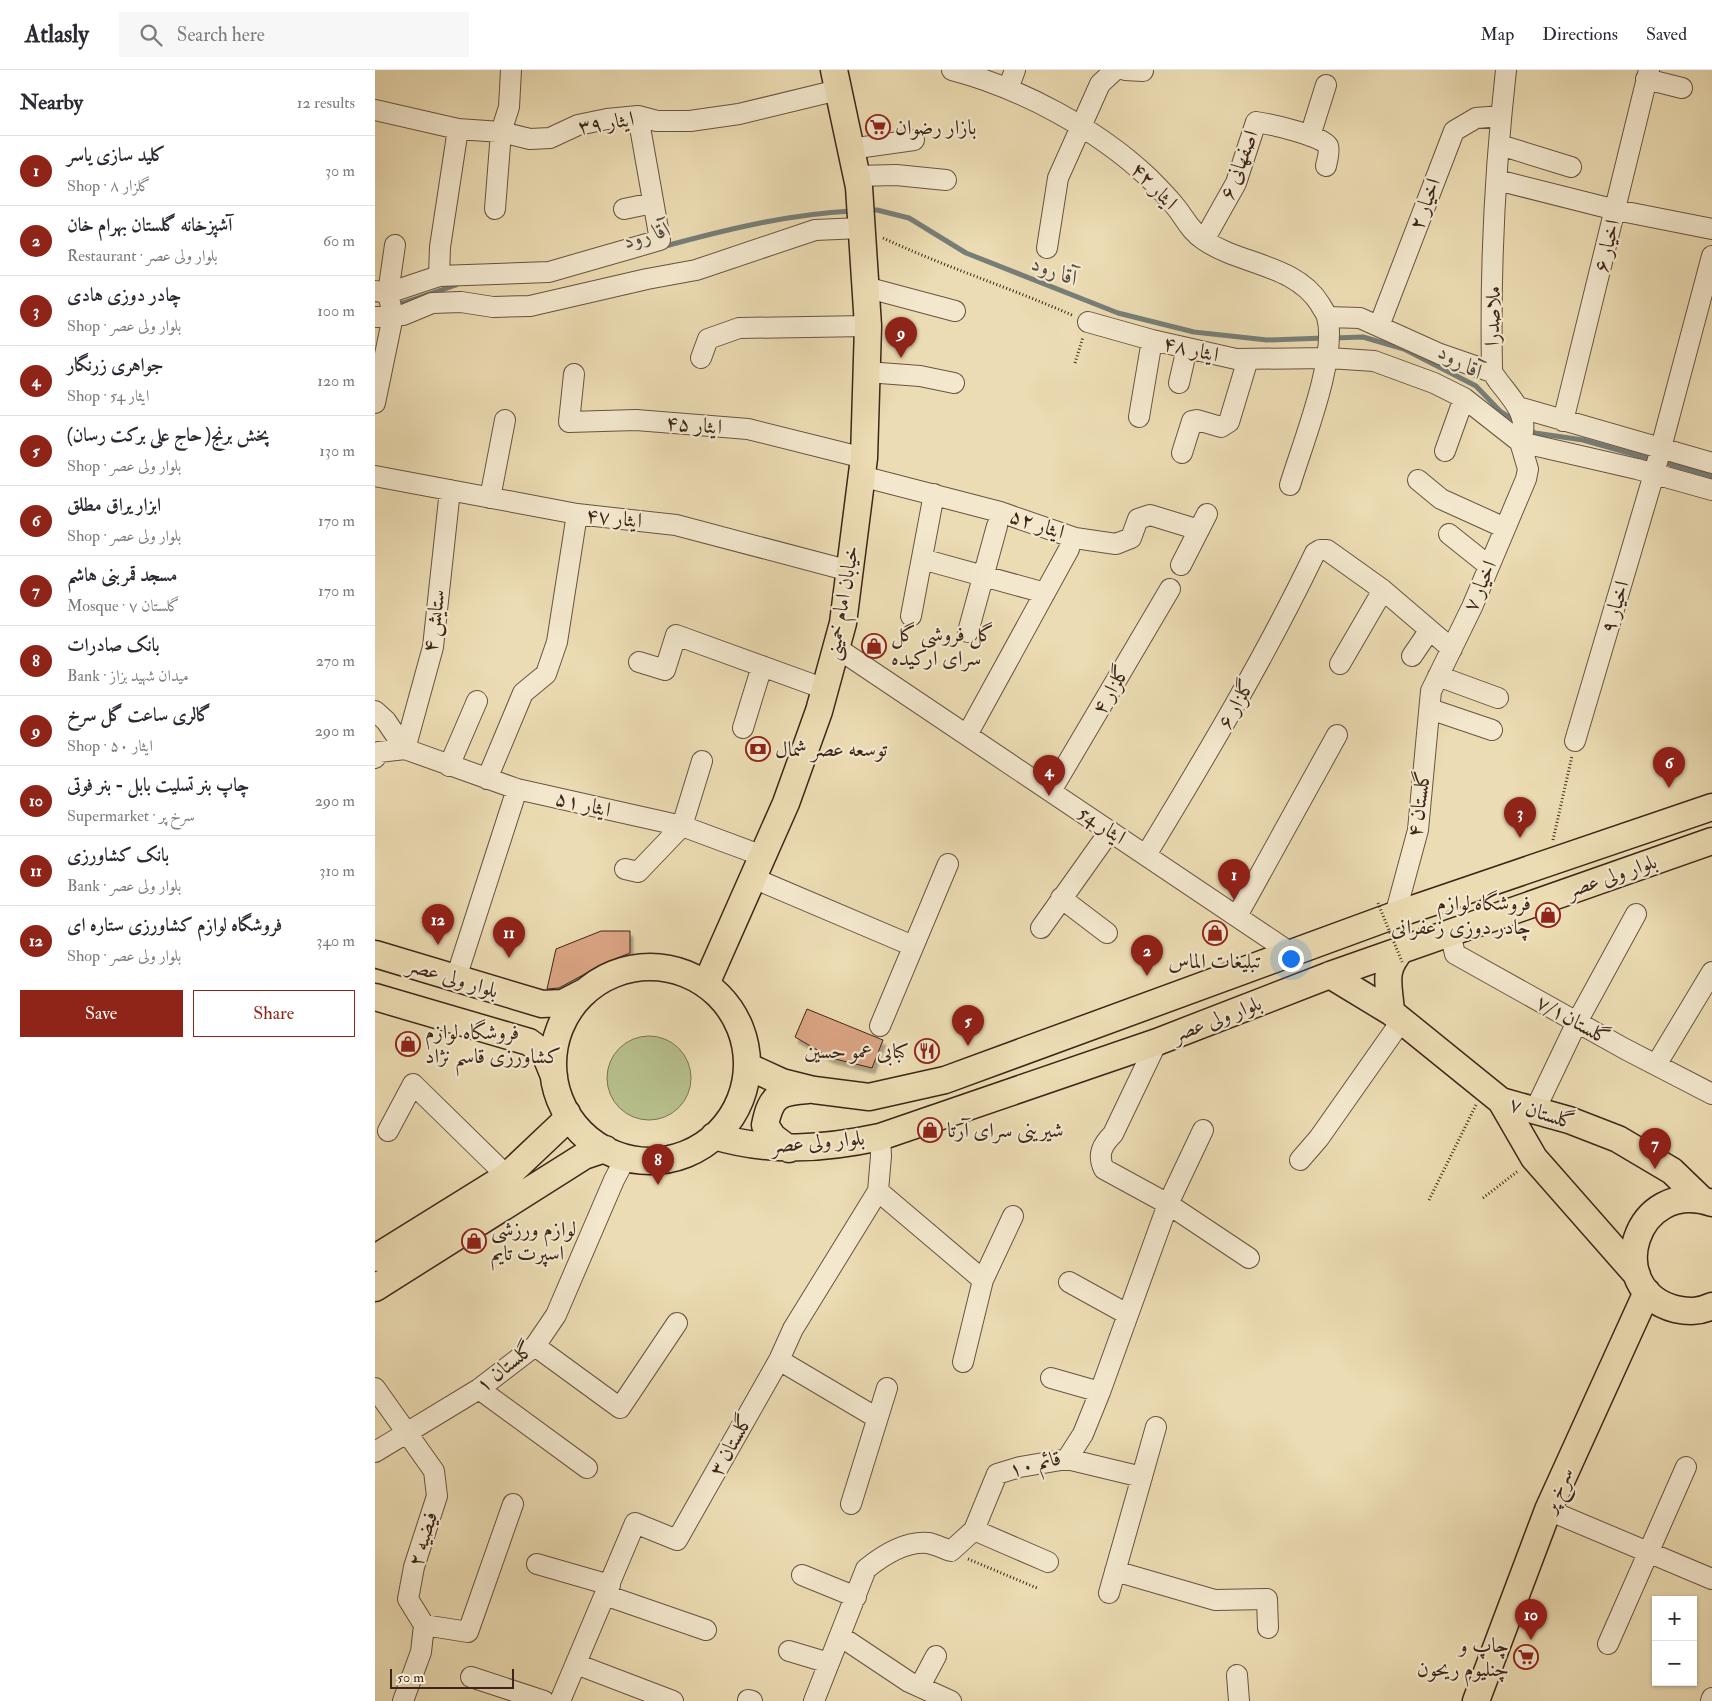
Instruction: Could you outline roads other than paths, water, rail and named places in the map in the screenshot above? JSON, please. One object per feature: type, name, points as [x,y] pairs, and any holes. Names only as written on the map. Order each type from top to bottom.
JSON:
[{"type":"main road","points":[[836,80],[857,182]]},
{"type":"main road","name":"خیابان امام خمینی","points":[[706,984],[787,803],[825,689],[843,623],[863,467],[867,372],[868,326],[857,182]]},
{"type":"main road","name":"بلوار ولی عصر","points":[[750,1067],[782,1082],[814,1090],[869,1097],[945,1080],[1291,953],[1386,909],[1548,862],[1711,805]]},
{"type":"main road","name":"بلوار ولی عصر","points":[[725,1139],[789,1148],[844,1144],[880,1136],[1157,1042],[1330,975],[1402,956],[1450,933],[1712,841]]},
{"type":"main road","name":"بلوار ولی عصر","points":[[375,954],[542,1004],[563,1003],[587,990]]},
{"type":"main road","points":[[1397,1016],[1388,971],[1391,961],[1402,956]]},
{"type":"main road","points":[[644,967],[679,971],[706,984],[723,999],[733,1014],[743,1038],[750,1067],[739,1102],[725,1125],[725,1139],[670,1159],[644,1160],[616,1153],[585,1135],[567,1114],[557,1091],[555,1078],[554,1052],[558,1034],[570,1010],[587,990],[609,976],[644,967]]},
{"type":"main road","name":"گلستان ۷","points":[[1330,975],[1397,1016],[1493,1094],[1618,1139],[1672,1171],[1707,1201]]},
{"type":"main road","name":"بلوار ولی عصر","points":[[375,997],[529,1042],[545,1054],[555,1078]]},
{"type":"main road","points":[[789,1148],[773,1137],[765,1125],[769,1107],[777,1096],[789,1091],[814,1090]]},
{"type":"main road","points":[[1493,1094],[1534,1158],[1642,1283],[1667,1306],[1708,1316]]},
{"type":"main road","points":[[375,1258],[507,1176],[563,1123],[567,1114]]},
{"type":"main road","points":[[375,1288],[584,1156],[616,1153]]},
{"type":"main road","points":[[1642,1283],[1634,1250],[1637,1235],[1645,1221],[1656,1210],[1670,1202],[1685,1198],[1707,1201]]},
{"type":"main road","name":"سرخ پر","points":[[1476,1698],[1548,1510],[1642,1283]]},
{"type":"street","points":[[495,209],[501,132],[509,107],[511,70]]},
{"type":"street","points":[[1008,89],[1015,70]]},
{"type":"street","points":[[1047,248],[1059,178],[1100,84],[1115,70]]},
{"type":"street","name":"ملاصدرا","points":[[1506,70],[1497,180],[1492,372],[1518,407],[1523,417],[1524,433],[1520,442]]},
{"type":"street","name":"ایثار ۴۲","points":[[961,71],[1008,89],[1081,127],[1118,151],[1150,179],[1175,206],[1192,231],[1226,253],[1291,276],[1313,293],[1328,323]]},
{"type":"street","points":[[1648,75],[1682,88]]},
{"type":"street","name":"اخیار ۶","points":[[1563,421],[1648,75]]},
{"type":"street","name":"ایثار ۳۹","points":[[375,110],[458,128],[501,132],[530,139],[550,138],[578,125],[638,116],[657,121],[690,121],[739,114],[836,80]]},
{"type":"street","points":[[1310,136],[1326,85]]},
{"type":"street","points":[[381,292],[439,276],[549,272],[660,240],[638,116]]},
{"type":"street","name":"اخیار ۲","points":[[1379,326],[1454,131],[1476,118],[1501,116]]},
{"type":"street","name":"اصفهانی ۶","points":[[1204,240],[1236,184],[1256,122],[1310,136],[1328,147],[1326,166]]},
{"type":"street","points":[[439,276],[440,247],[458,128]]},
{"type":"street","points":[[850,149],[914,140]]},
{"type":"street","points":[[1500,145],[1571,167]]},
{"type":"street","points":[[857,182],[896,175],[946,180]]},
{"type":"street","points":[[1497,180],[1616,210],[1712,229]]},
{"type":"street","points":[[624,209],[653,203]]},
{"type":"street","points":[[384,316],[403,315],[433,303],[461,302],[493,307],[530,306],[647,278],[696,270],[815,230],[861,228]]},
{"type":"street","points":[[375,403],[384,316],[381,292],[395,245]]},
{"type":"street","name":"اخیار ۹","points":[[1575,741],[1654,474],[1712,256]]},
{"type":"street","points":[[865,287],[955,311]]},
{"type":"street","points":[[1290,485],[1329,353],[1328,323],[1360,318],[1440,354],[1492,372]]},
{"type":"street","name":"ایثار ۴۸","points":[[1088,322],[1235,360],[1329,353],[1373,360],[1434,383],[1464,398],[1520,442]]},
{"type":"street","points":[[701,358],[708,339],[739,328],[868,326]]},
{"type":"street","points":[[1139,416],[1152,340]]},
{"type":"street","points":[[1179,383],[1187,348]]},
{"type":"street","points":[[1182,453],[1192,421],[1221,427],[1229,422],[1248,359]]},
{"type":"street","points":[[867,372],[920,376],[954,382]]},
{"type":"street","name":"ایثار ۴۵","points":[[574,374],[569,422],[636,420],[748,429],[863,467]]},
{"type":"street","points":[[1445,451],[1464,398]]},
{"type":"street","points":[[1518,407],[1563,421],[1660,446],[1712,463]]},
{"type":"street","points":[[490,498],[505,420]]},
{"type":"street","points":[[1520,442],[1712,490]]},
{"type":"street","name":"اخیار ۷","points":[[1433,692],[1526,479],[1527,469],[1520,442]]},
{"type":"street","name":"ایثار ۵۲","points":[[863,467],[934,494],[1001,512],[1075,538],[1117,544],[1131,538],[1138,519],[1150,515],[1203,522],[1181,565]]},
{"type":"street","name":"ایثار ۴۷","points":[[375,476],[577,514],[676,525],[849,572]]},
{"type":"street","points":[[1418,480],[1441,499],[1505,528]]},
{"type":"street","name":"ستایش ۴","points":[[405,749],[433,647],[450,490]]},
{"type":"street","points":[[911,616],[934,494]]},
{"type":"street","points":[[487,779],[523,693],[546,674],[554,650],[577,514]]},
{"type":"street","points":[[967,632],[997,526]]},
{"type":"street","points":[[1449,534],[1489,566]]},
{"type":"street","points":[[967,735],[1069,549]]},
{"type":"street","name":"گلزار ۶","points":[[1146,855],[1221,731],[1282,622],[1315,553],[1320,550],[1327,550],[1383,590]]},
{"type":"street","points":[[922,559],[1045,593]]},
{"type":"street","name":"گلزار ۴","points":[[1051,791],[1170,589]]},
{"type":"street","points":[[1340,664],[1383,590],[1451,649]]},
{"type":"street","points":[[1412,656],[1429,631]]},
{"type":"street","points":[[639,662],[665,670],[676,635],[825,689]]},
{"type":"street","name":"ایثار 54","points":[[837,648],[1291,953]]},
{"type":"street","points":[[743,728],[762,666]]},
{"type":"street","points":[[1433,692],[1498,698]]},
{"type":"street","points":[[1433,692],[1491,730]]},
{"type":"street","name":"گلستان ۴","points":[[1386,909],[1418,830],[1433,692]]},
{"type":"street","points":[[449,766],[477,701]]},
{"type":"street","points":[[375,711],[386,721],[405,749],[379,752],[375,758]]},
{"type":"street","points":[[1237,916],[1337,735]]},
{"type":"street","name":"ایثار ۵۱","points":[[405,749],[517,789],[682,826],[913,946]]},
{"type":"street","points":[[625,868],[638,872],[682,826],[702,761]]},
{"type":"street","points":[[456,978],[517,789]]},
{"type":"street","points":[[1041,928],[1110,830]]},
{"type":"street","points":[[879,1026],[947,864]]},
{"type":"street","points":[[1061,898],[1107,933]]},
{"type":"street","points":[[1535,1110],[1577,1022],[1635,914]]},
{"type":"street","name":"گلستان۷/۱","points":[[1450,933],[1455,954],[1712,1094]]},
{"type":"street","points":[[1656,1065],[1712,972]]},
{"type":"street","points":[[1300,1160],[1319,1138],[1397,1016]]},
{"type":"street","points":[[1157,1042],[1113,1134],[1103,1144],[1100,1162],[1105,1169],[1167,1204],[1249,1258]]},
{"type":"street","points":[[388,1131],[413,1084],[507,1176]]},
{"type":"street","name":"قائم ۱۰","points":[[856,1597],[867,1569],[882,1556],[908,1546],[929,1543],[951,1552],[974,1530],[997,1474],[1067,1459],[1083,1434],[1100,1392],[1167,1204],[1203,1130]]},
{"type":"street","name":"گلستان ۳","points":[[560,1701],[635,1523],[677,1540],[779,1360],[793,1329],[878,1191],[881,1156],[880,1136]]},
{"type":"street","name":"گلستان ۱","points":[[375,1452],[479,1389],[535,1346],[556,1315],[614,1180],[616,1153]]},
{"type":"street","points":[[878,1191],[983,1280]]},
{"type":"street","points":[[963,1362],[983,1280],[1013,1216]]},
{"type":"street","points":[[1069,1282],[1127,1314]]},
{"type":"street","points":[[535,1346],[620,1408],[677,1323]]},
{"type":"street","points":[[779,1360],[877,1418]]},
{"type":"street","points":[[1051,1378],[1100,1392]]},
{"type":"street","name":"فیضیه ۲","points":[[375,1388],[409,1433],[434,1471],[437,1496],[414,1567],[408,1598],[424,1625]]},
{"type":"street","points":[[851,1504],[887,1388]]},
{"type":"street","points":[[479,1389],[587,1468]]},
{"type":"street","points":[[1109,1593],[1156,1427]]},
{"type":"street","points":[[1067,1459],[1142,1477]]},
{"type":"street","points":[[1608,1644],[1686,1467]]},
{"type":"street","points":[[403,1701],[421,1652],[424,1625],[468,1632],[513,1504]]},
{"type":"street","points":[[1548,1510],[1712,1579]]},
{"type":"street","points":[[974,1530],[1047,1562]]},
{"type":"street","points":[[537,1564],[707,1630]]},
{"type":"street","points":[[1115,1571],[1215,1600],[1267,1599],[1268,1628]]},
{"type":"street","points":[[802,1575],[856,1597],[814,1701]]},
{"type":"street","points":[[840,1636],[920,1686],[951,1701]]},
{"type":"street","points":[[789,1651],[829,1664]]},
{"type":"street","points":[[920,1686],[936,1656]]},
{"type":"street","points":[[576,1664],[673,1701]]},
{"type":"street","points":[[1237,1675],[1239,1701]]},
{"type":"street","points":[[471,1677],[544,1701]]},
{"type":"waterway","name":"آقا رود","points":[[868,210],[877,210],[909,218],[966,253],[1118,313],[1194,332],[1267,340],[1325,338]]},
{"type":"waterway","name":"آقا رود","points":[[662,247],[781,219],[852,211]]},
{"type":"waterway","name":"آقا رود","points":[[395,303],[403,303],[456,285]]},
{"type":"waterway","name":"آقا رود","points":[[1333,338],[1363,337],[1404,349],[1476,386],[1500,411],[1517,422]]},
{"type":"waterway","name":"آقا رود","points":[[1529,429],[1535,433],[1583,440],[1654,460]]},
{"type":"waterway","name":"آقا رود","points":[[1662,462],[1712,476]]},
{"type":"place","name":"بازار رضوان","points":[[878,127]]},
{"type":"place","name":"گالری ساعت گل سرخ","points":[[901,358]]},
{"type":"place","name":"گل فروشی گل سرای ارکیده","points":[[874,646]]},
{"type":"place","name":"توسعه عصر شمال","points":[[758,749]]},
{"type":"place","name":"ابزار یراق مطلق","points":[[1669,788]]},
{"type":"place","name":"جواهری زرنگار","points":[[1049,796]]},
{"type":"place","name":"چادر دوزی هادی","points":[[1520,838]]},
{"type":"place","name":"کلید سازی یاسر","points":[[1234,900]]},
{"type":"place","name":"فروشگاه لوازم چادر دوزی زعفرانی","points":[[1548,915]]},
{"type":"place","name":"تبلیغات الماس","points":[[1215,933]]},
{"type":"place","name":"فروشگاه لوازم کشاورزی ستاره ای","points":[[438,945]]},
{"type":"place","name":"بانک کشاورزی","points":[[509,958]]},
{"type":"place","name":"آشپزخانه گلستان بهرام خان","points":[[1147,976]]},
{"type":"place","name":"فروشگاه لوازم کشاورزی قاسم نژاد","points":[[408,1044]]},
{"type":"place","name":"پخش برنج( حاج علی برکت رسان)","points":[[968,1046]]},
{"type":"place","name":"کبابی عمو حسین","points":[[927,1051]]},
{"type":"place","name":"شیرینی سرای آرتا","points":[[930,1130]]},
{"type":"place","name":"مسجد قمربنی هاشم","points":[[1655,1169]]},
{"type":"place","name":"بانک صادرات","points":[[658,1185]]},
{"type":"place","name":"لوازم ورزشی اسپرت تایم","points":[[474,1241]]},
{"type":"place","name":"چاپ بنر تسلیت بابل - بنر فوتی","points":[[1531,1640]]},
{"type":"place","name":"چاپ و چنلیوم ریحون","points":[[1526,1657]]}]
